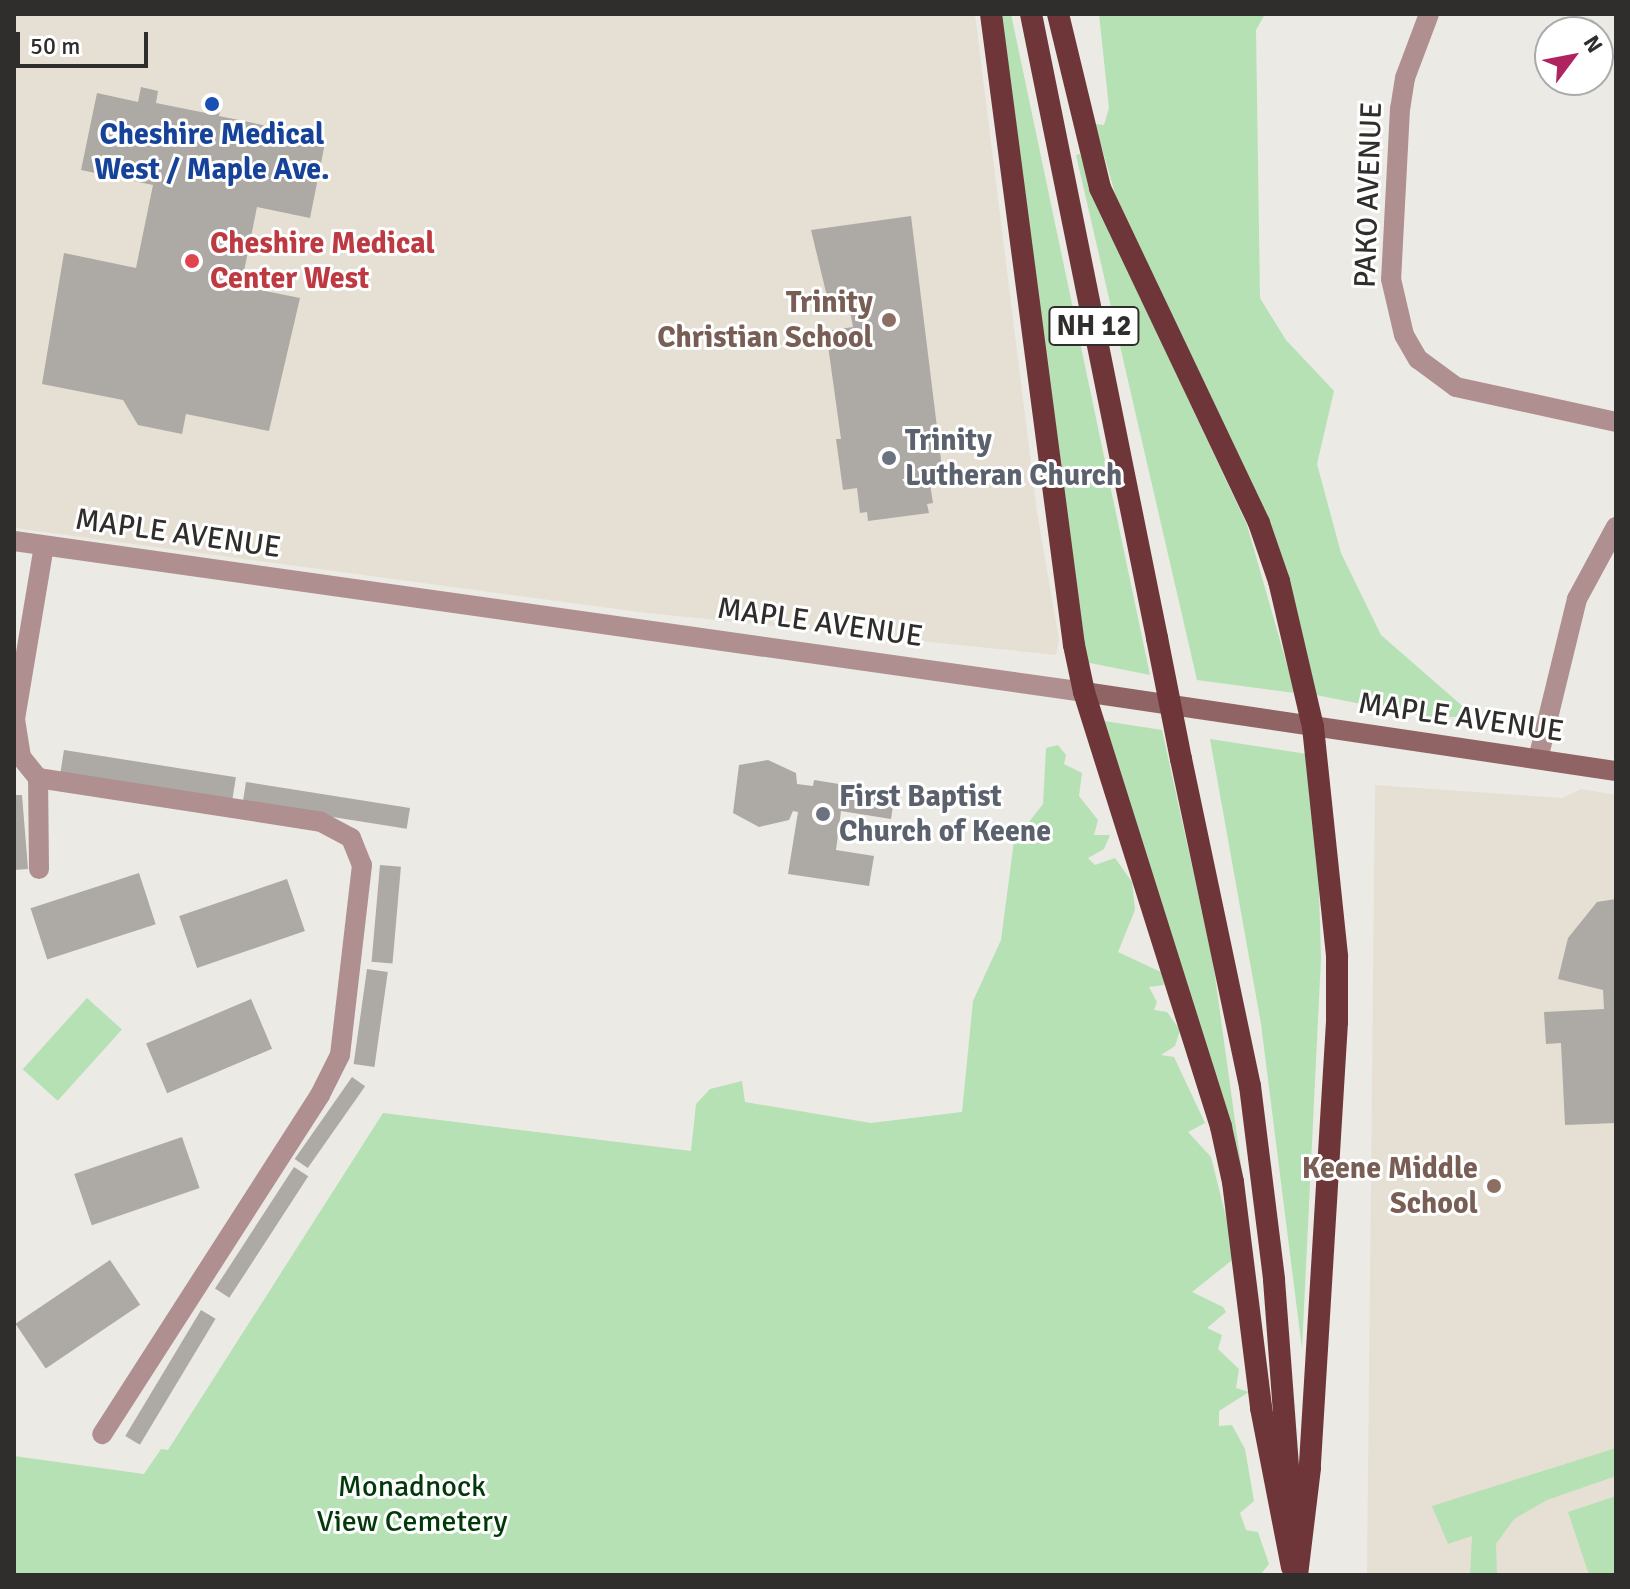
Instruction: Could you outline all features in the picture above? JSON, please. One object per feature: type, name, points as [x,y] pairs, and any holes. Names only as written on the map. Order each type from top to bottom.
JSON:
[{"type":"highway","points":[[991,14],[1084,692],[1221,1127],[1233,1182],[1263,1423],[1296,1575]]},
{"type":"highway","name":"NH 12","points":[[1031,14],[1250,1086],[1278,1324],[1296,1575]]},
{"type":"highway","points":[[1058,14],[1100,188],[1259,523],[1291,626],[1313,727],[1337,957],[1337,1022],[1310,1468],[1296,1575]]},
{"type":"main road","name":"MAPLE AVENUE","points":[[1084,692],[1616,771]]},
{"type":"street","name":"PAKO AVENUE","points":[[1429,14],[1405,78],[1400,109],[1391,279],[1404,335],[1418,359],[1456,387],[1616,422]]},
{"type":"street","points":[[1538,759],[1577,599],[1616,527]]},
{"type":"street","name":"MAPLE AVENUE","points":[[14,541],[1084,692]]},
{"type":"street","points":[[39,869],[38,778],[21,757],[15,719],[44,546]]},
{"type":"street","points":[[38,778],[321,822],[351,838],[362,865],[340,1055],[320,1095],[102,1434]]},
{"type":"shaded area","points":[[14,14],[975,14],[1037,512],[1059,640],[1056,655],[639,612],[14,528]]},
{"type":"shaded area","name":"Keene Middle School","points":[[1375,785],[1562,798],[1581,789],[1616,795],[1616,1575],[1367,1575]]},
{"type":"green space","points":[[1000,14],[1011,14],[1150,675],[1085,662]]},
{"type":"green space","points":[[1099,14],[1265,14],[1256,30],[1260,298],[1286,340],[1334,391],[1317,464],[1341,553],[1381,635],[1475,717],[1427,717],[1316,695],[1305,658],[1116,197],[1095,124],[1104,125],[1109,108]]},
{"type":"green space","points":[[1080,154],[1094,198],[1247,525],[1295,693],[1197,680],[1076,155]]},
{"type":"green space","points":[[1104,721],[1162,730],[1213,962],[1245,1193]]},
{"type":"green space","points":[[1210,739],[1307,754],[1318,858],[1321,958],[1302,1349],[1261,1024]]},
{"type":"green space","name":"Monadnock View Cemetery","points":[[1058,745],[1066,755],[1064,764],[1082,773],[1079,796],[1098,820],[1094,835],[1110,835],[1104,849],[1088,858],[1095,865],[1115,858],[1132,882],[1135,910],[1118,952],[1163,973],[1164,985],[1149,987],[1157,1002],[1154,1010],[1167,1012],[1180,1030],[1175,1046],[1161,1055],[1174,1057],[1205,1123],[1188,1132],[1211,1157],[1236,1257],[1192,1292],[1223,1307],[1226,1312],[1207,1328],[1222,1335],[1218,1349],[1239,1369],[1236,1388],[1249,1392],[1219,1411],[1219,1426],[1232,1425],[1245,1449],[1254,1501],[1240,1513],[1246,1530],[1258,1532],[1269,1564],[1260,1575],[14,1575],[14,1456],[144,1474],[161,1449],[168,1450],[383,1113],[691,1151],[696,1104],[710,1089],[742,1081],[745,1102],[871,1123],[962,1112],[973,1001],[1001,940],[1014,841],[1043,804],[1046,748]]},
{"type":"green space","points":[[87,998],[122,1029],[58,1101],[23,1069]]},
{"type":"green space","points":[[1616,1448],[1616,1476],[1547,1500],[1514,1519],[1496,1544],[1497,1575],[1470,1575],[1472,1536],[1448,1544],[1432,1506]]},
{"type":"green space","points":[[1616,1496],[1616,1575],[1589,1575],[1568,1512]]},
{"type":"building","name":"Cheshire Medical Center West","points":[[141,87],[158,91],[156,103],[206,113],[208,108],[220,111],[219,116],[326,138],[310,218],[257,207],[241,286],[300,298],[269,431],[186,414],[182,434],[138,425],[123,400],[42,384],[64,253],[136,268],[153,185],[81,170],[97,93],[138,102]]},
{"type":"building","name":"Trinity Christian School","points":[[911,216],[943,476],[929,478],[933,503],[927,504],[929,513],[868,521],[867,512],[860,513],[857,488],[843,490],[836,439],[841,439],[826,331],[853,327],[850,311],[831,313],[811,230]]},
{"type":"building","points":[[64,750],[236,777],[232,802],[60,775]]},
{"type":"building","points":[[768,760],[796,773],[797,784],[813,786],[814,780],[895,793],[891,819],[841,811],[836,850],[874,856],[869,886],[788,874],[798,812],[793,811],[789,820],[759,827],[733,813],[739,765]]},
{"type":"building","points":[[246,782],[410,808],[407,829],[243,803]]},
{"type":"building","points":[[14,795],[22,795],[28,869],[14,870]]},
{"type":"building","points":[[380,865],[401,867],[392,963],[372,962]]},
{"type":"building","points":[[139,873],[156,924],[47,960],[31,908]]},
{"type":"building","points":[[287,879],[305,931],[197,968],[179,916]]},
{"type":"building","points":[[1616,899],[1616,1123],[1565,1125],[1561,1043],[1546,1044],[1544,1012],[1604,1009],[1603,990],[1558,979],[1568,938],[1597,902]]},
{"type":"building","points":[[367,969],[388,972],[374,1067],[354,1064]]},
{"type":"building","points":[[251,999],[272,1049],[167,1093],[146,1044]]},
{"type":"building","points":[[352,1077],[365,1086],[308,1168],[295,1159]]},
{"type":"building","points":[[182,1137],[200,1188],[92,1225],[74,1174]]},
{"type":"building","points":[[294,1167],[308,1176],[229,1298],[215,1289]]},
{"type":"building","points":[[110,1260],[140,1305],[46,1369],[15,1324]]},
{"type":"building","points":[[201,1310],[216,1319],[140,1445],[125,1436]]},
{"type":"place","name":"Cheshire Medical West / Maple Ave.","points":[[212,104]]},
{"type":"place","name":"Cheshire Medical Center West","points":[[192,261]]},
{"type":"place","name":"Trinity Christian School","points":[[889,320]]},
{"type":"place","name":"Trinity Lutheran Church","points":[[889,458]]},
{"type":"place","name":"First Baptist Church of Keene","points":[[823,814]]},
{"type":"place","name":"Keene Middle School","points":[[1494,1186]]}]
